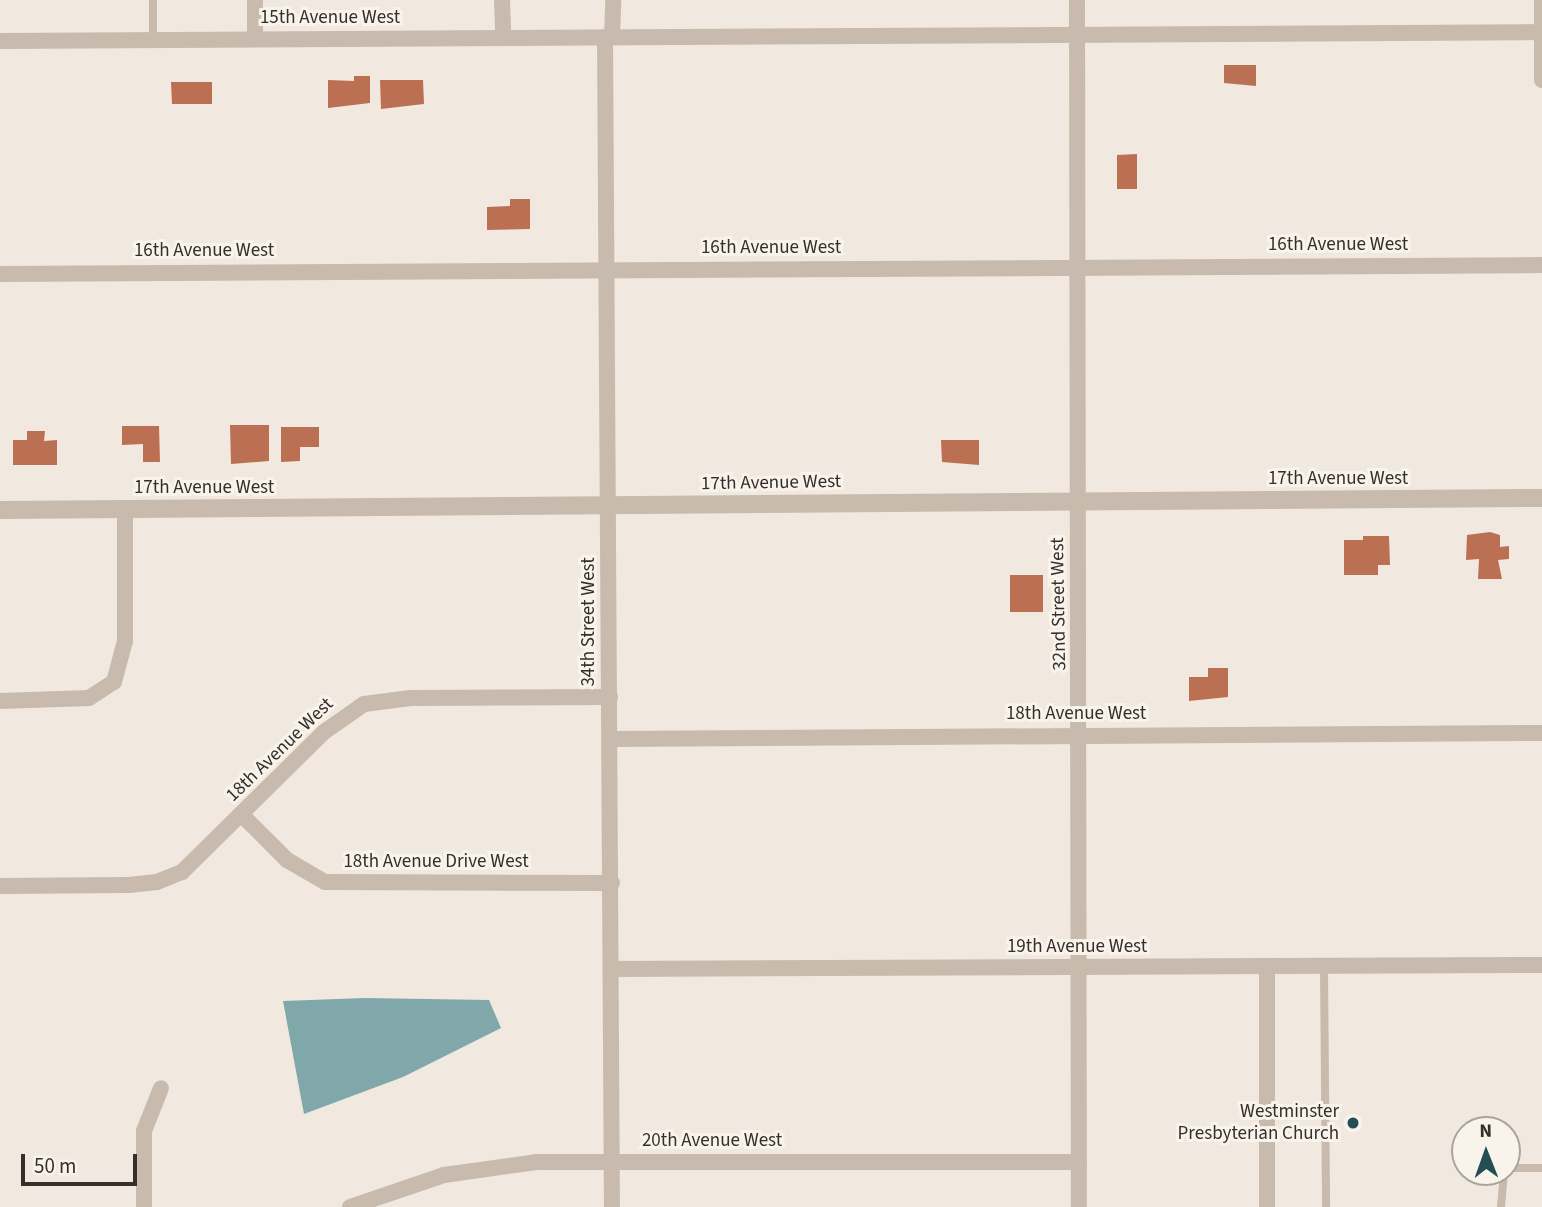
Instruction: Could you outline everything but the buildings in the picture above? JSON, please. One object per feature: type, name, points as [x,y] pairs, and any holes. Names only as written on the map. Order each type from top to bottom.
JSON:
[{"type":"street","points":[[255,0],[255,39]]},
{"type":"street","points":[[502,0],[503,37]]},
{"type":"street","name":"34th Street West","points":[[612,0],[608,37],[607,270],[612,1207]]},
{"type":"street","name":"32nd Street West","points":[[1077,0],[1081,735],[1079,1207]]},
{"type":"street","points":[[1542,0],[1542,80]]},
{"type":"street","name":"15th Avenue West","points":[[0,41],[1542,32]]},
{"type":"street","name":"16th Avenue West","points":[[0,274],[1542,265]]},
{"type":"street","name":"17th Avenue West","points":[[0,510],[1542,498]]},
{"type":"street","points":[[0,701],[89,698],[114,682],[125,641],[125,510]]},
{"type":"street","name":"18th Avenue West","points":[[0,886],[129,885],[169,879],[201,856],[324,732],[364,704],[411,698],[610,697]]},
{"type":"street","name":"18th Avenue West","points":[[611,738],[1542,733]]},
{"type":"street","name":"18th Avenue Drive West","points":[[242,815],[287,860],[325,881],[612,883]]},
{"type":"street","name":"19th Avenue West","points":[[611,969],[1542,965]]},
{"type":"street","points":[[1267,967],[1268,1207]]},
{"type":"street","points":[[144,1207],[144,1131],[161,1088]]},
{"type":"street","name":"20th Avenue West","points":[[350,1207],[472,1169],[536,1162],[1079,1162]]},
{"type":"lane","points":[[152,0],[153,40]]},
{"type":"lane","points":[[1324,967],[1326,1207]]},
{"type":"lane","points":[[1521,1169],[1542,1168]]},
{"type":"lane","points":[[1501,1207],[1503,1186]]},
{"type":"water","points":[[365,998],[489,1000],[501,1028],[403,1077],[304,1114],[283,1001]]},
{"type":"place","name":"Westminster Presbyterian Church","points":[[1353,1123]]}]
